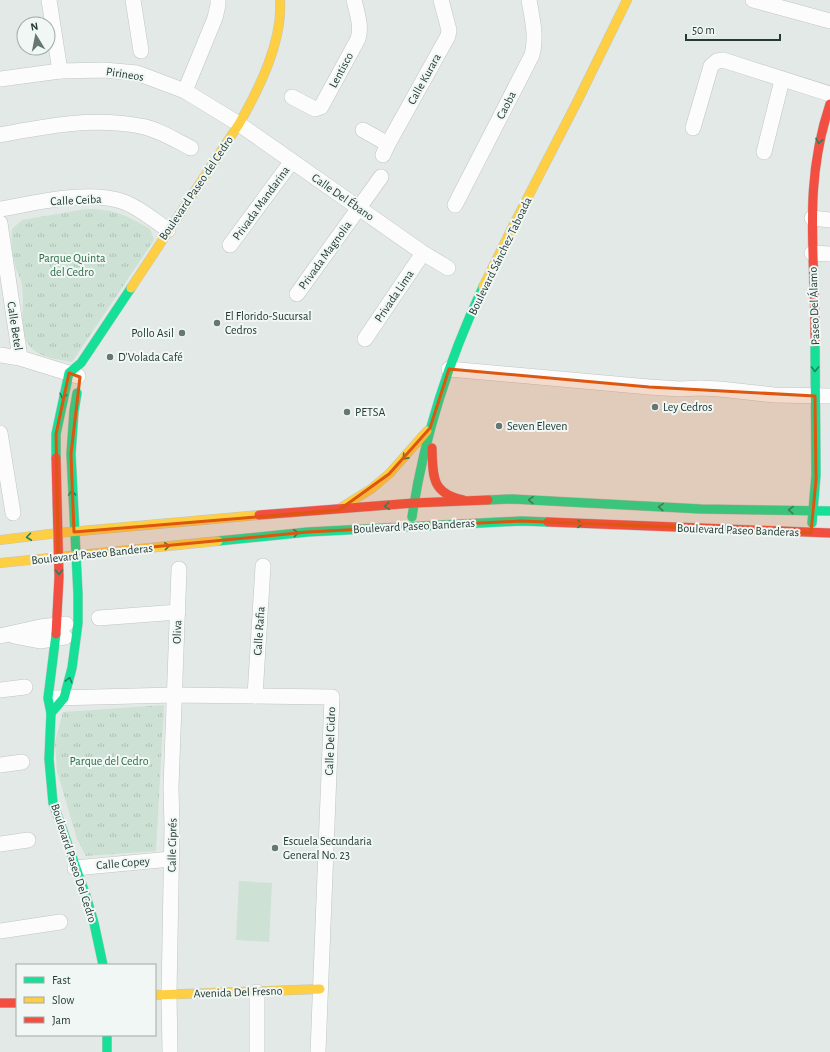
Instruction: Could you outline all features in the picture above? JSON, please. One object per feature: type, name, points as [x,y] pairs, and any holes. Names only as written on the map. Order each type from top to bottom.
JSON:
[{"type":"street","points":[[49,0],[60,71]]},
{"type":"street","points":[[133,0],[141,51]]},
{"type":"street","points":[[185,91],[215,18],[218,0]]},
{"type":"street","name":"Boulevard Paseo del Cedro","points":[[51,713],[48,698],[57,632],[59,577],[56,434],[60,411],[77,371],[168,230],[239,124],[253,100],[266,71],[275,41],[281,9],[280,0]]},
{"type":"street","name":"Lentisco","points":[[292,97],[315,109],[321,107],[358,39],[360,32],[354,0]]},
{"type":"street","name":"Calle Kurara","points":[[363,130],[385,150],[448,36],[449,30],[441,0]]},
{"type":"street","name":"Caoba","points":[[455,205],[532,55],[535,46],[535,36],[529,0]]},
{"type":"street","name":"Boulevard Sánchez Taboada","points":[[412,526],[414,503],[430,428],[449,369],[479,296],[495,262],[627,0]]},
{"type":"street","points":[[753,0],[830,21]]},
{"type":"street","points":[[693,128],[711,66],[717,61],[723,60],[830,94]]},
{"type":"street","name":"Pirineos","points":[[0,79],[60,71],[104,70],[137,73],[185,91],[239,124]]},
{"type":"street","points":[[764,152],[782,80]]},
{"type":"street","name":"Paseo Del Álamo","points":[[811,533],[816,480],[815,296],[812,253],[814,170],[821,132],[830,104]]},
{"type":"street","points":[[0,135],[83,122],[111,122],[141,126],[166,135],[191,148]]},
{"type":"street","name":"Calle Del Ébano","points":[[239,124],[423,253],[448,268]]},
{"type":"street","name":"Privada Mandarina","points":[[230,245],[292,161]]},
{"type":"street","name":"Privada Magnolia","points":[[297,294],[381,177]]},
{"type":"street","name":"Calle Ceiba","points":[[0,209],[78,197],[104,197],[125,202],[168,230]]},
{"type":"street","points":[[812,218],[830,220]]},
{"type":"street","name":"Calle Betel","points":[[0,223],[20,358]]},
{"type":"street","name":"Privada Lima","points":[[365,339],[423,253]]},
{"type":"street","points":[[812,253],[830,254]]},
{"type":"street","points":[[0,355],[77,371]]},
{"type":"street","points":[[449,369],[656,388],[700,388],[774,395],[830,396]]},
{"type":"street","name":"Boulevard Paseo del Cedro","points":[[51,713],[64,698],[72,668],[77,629],[78,594],[71,454],[77,371]]},
{"type":"street","points":[[430,428],[433,472],[438,485],[448,496],[467,501]]},
{"type":"street","points":[[338,510],[372,489],[389,474],[430,428]]},
{"type":"street","points":[[0,433],[13,513]]},
{"type":"street","name":"Boulevard Paseo Banderas","points":[[0,540],[216,518],[338,510],[414,503],[512,499],[701,509],[830,511]]},
{"type":"street","name":"Boulevard Paseo Banderas","points":[[0,563],[308,532],[521,521],[830,533]]},
{"type":"street","name":"Calle Rafia","points":[[255,696],[263,566]]},
{"type":"street","name":"Oliva","points":[[175,695],[179,569]]},
{"type":"street","points":[[99,618],[178,612]]},
{"type":"street","points":[[4,635],[28,630],[57,632],[77,629]]},
{"type":"street","points":[[0,690],[25,687]]},
{"type":"street","name":"Calle Del Cidro","points":[[48,698],[175,695],[332,698],[318,1052]]},
{"type":"street","name":"Calle Ciprés","points":[[170,1052],[162,995],[171,859],[175,695]]},
{"type":"street","name":"Boulevard Paseo Del Cedro","points":[[51,713],[49,759],[53,803],[86,896],[94,923],[103,964]]},
{"type":"street","points":[[0,765],[22,762]]},
{"type":"street","points":[[0,844],[28,840]]},
{"type":"street","name":"Calle Copey","points":[[75,868],[171,859]]},
{"type":"street","points":[[0,931],[60,922]]},
{"type":"street","name":"Avenida Del Fresno","points":[[162,995],[320,989]]},
{"type":"street","points":[[257,992],[257,1052]]},
{"type":"street","points":[[0,1003],[16,1003]]},
{"type":"street","points":[[107,1036],[107,1052]]},
{"type":"highlighted area","points":[[449,369],[649,387],[815,396],[816,480],[811,533],[521,521],[308,532],[58,556],[56,434],[69,373],[80,377],[71,454],[74,532],[339,510],[389,474],[430,428]]},
{"type":"green space","name":"Parque Quinta del Cedro","points":[[86,209],[105,210],[134,220],[150,229],[154,240],[72,362],[42,355],[33,350],[27,343],[23,325],[22,284],[16,269],[13,254],[12,229],[22,220]]},
{"type":"green space","name":"Parque del Cedro","points":[[164,705],[156,851],[86,856],[77,839],[57,771],[55,742],[63,712]]},
{"type":"green space","points":[[239,881],[272,883],[269,942],[236,940]]},
{"type":"traffic: fast","points":[[412,517],[423,457],[439,399],[448,371],[470,315],[483,287]]},
{"type":"traffic: fast","points":[[56,458],[56,434],[69,373],[81,363],[131,288]]},
{"type":"traffic: fast","points":[[812,523],[816,475],[815,342]]},
{"type":"traffic: fast","points":[[51,713],[64,698],[72,668],[78,623],[78,594],[71,454],[74,411],[77,393]]},
{"type":"traffic: fast","points":[[488,500],[512,499],[701,509],[830,511]]},
{"type":"traffic: fast","points":[[218,541],[308,532],[521,521],[548,522]]},
{"type":"traffic: fast","points":[[56,634],[48,698],[51,713],[49,759],[53,803],[86,896],[94,923],[103,964]]},
{"type":"traffic: fast","points":[[107,1036],[107,1052]]},
{"type":"traffic: slow","points":[[131,288],[239,124],[254,96],[262,80],[274,48],[278,32],[280,0]]},
{"type":"traffic: slow","points":[[483,287],[627,0]]},
{"type":"traffic: slow","points":[[342,507],[371,489],[389,474],[427,431]]},
{"type":"traffic: slow","points":[[0,540],[58,533],[259,515]]},
{"type":"traffic: slow","points":[[0,563],[218,541]]},
{"type":"traffic: slow","points":[[156,995],[320,989]]},
{"type":"traffic: jam","points":[[815,342],[812,222],[813,193],[821,135],[830,104]]},
{"type":"traffic: jam","points":[[432,448],[434,475],[439,488],[445,493],[463,500]]},
{"type":"traffic: jam","points":[[56,458],[59,577],[56,634]]},
{"type":"traffic: jam","points":[[259,515],[414,503],[488,500]]},
{"type":"traffic: jam","points":[[548,522],[830,533]]},
{"type":"traffic: jam","points":[[0,1003],[16,1003]]},
{"type":"place","name":"El Florido-Sucursal Cedros","points":[[217,323]]},
{"type":"place","name":"Pollo Asil","points":[[182,333]]},
{"type":"place","name":"D'Volada Café","points":[[110,357]]},
{"type":"place","name":"Ley Cedros","points":[[655,407]]},
{"type":"place","name":"PETSA","points":[[347,412]]},
{"type":"place","name":"Seven Eleven","points":[[499,426]]},
{"type":"place","name":"Escuela Secundaria General No. 23","points":[[275,848]]}]
